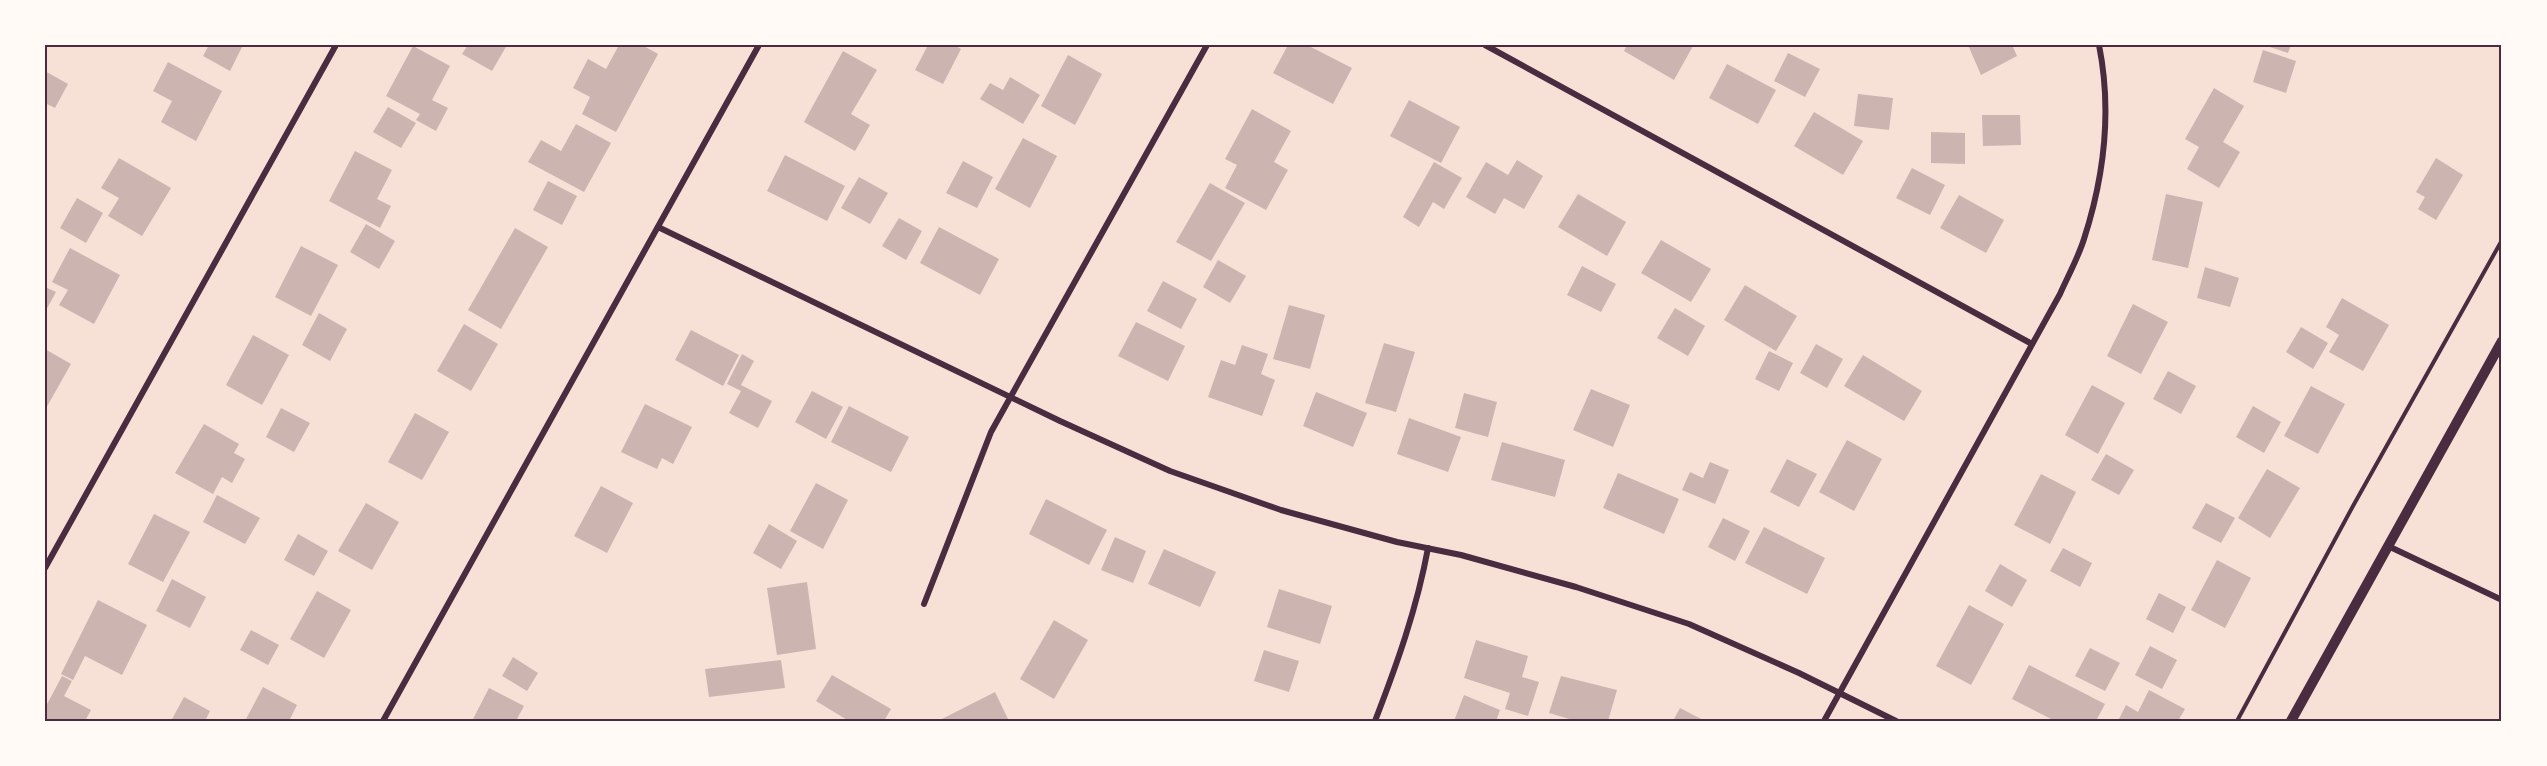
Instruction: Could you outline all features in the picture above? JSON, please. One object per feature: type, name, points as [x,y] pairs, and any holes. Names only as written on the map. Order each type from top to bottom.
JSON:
[{"type":"street","points":[[45,568],[336,45]]},
{"type":"street","points":[[383,721],[759,45]]},
{"type":"street","points":[[924,604],[971,478],[991,432],[1207,45]]},
{"type":"street","points":[[1485,45],[2032,344]]},
{"type":"street","points":[[1824,721],[2060,294],[2083,241],[2099,184],[2106,124],[2103,66],[2099,45]]},
{"type":"street","points":[[658,227],[1010,398],[1170,471],[1281,510],[1397,542],[1461,555],[1576,587],[1689,624],[1896,721]]},
{"type":"street","points":[[2291,721],[2502,341]]},
{"type":"street","points":[[2388,546],[2502,600]]},
{"type":"street","points":[[1375,721],[1401,656],[1421,587],[1428,548]]},
{"type":"path","points":[[2237,721],[2502,240]]},
{"type":"building","points":[[209,45],[243,45],[230,71],[203,56]]},
{"type":"building","points":[[468,45],[507,45],[492,71],[462,54]]},
{"type":"building","points":[[619,45],[642,45],[658,54],[616,132],[582,114],[590,97],[573,88],[588,59],[606,69]]},
{"type":"building","points":[[928,45],[954,45],[961,49],[943,84],[915,70]]},
{"type":"building","points":[[1288,45],[1307,45],[1352,68],[1333,104],[1273,73]]},
{"type":"building","points":[[1627,45],[1693,46],[1674,80],[1624,51]]},
{"type":"building","points":[[1968,45],[2012,45],[2017,56],[1981,75]]},
{"type":"building","points":[[2264,45],[2291,45],[2288,53]]},
{"type":"building","points":[[413,46],[450,66],[432,100],[448,108],[436,131],[416,120],[420,114],[386,96]]},
{"type":"building","points":[[2263,50],[2296,61],[2286,93],[2253,82]]},
{"type":"building","points":[[843,51],[877,70],[851,114],[870,125],[855,151],[804,122]]},
{"type":"building","points":[[1788,53],[1820,69],[1805,97],[1774,81]]},
{"type":"building","points":[[1068,55],[1102,74],[1075,125],[1041,106]]},
{"type":"building","points":[[168,62],[222,91],[196,141],[161,122],[172,101],[153,91]]},
{"type":"building","points":[[1727,64],[1776,90],[1758,124],[1709,98]]},
{"type":"building","points":[[45,71],[68,84],[55,108],[45,103]]},
{"type":"building","points":[[1010,77],[1040,95],[1023,124],[980,99],[990,83],[1003,90]]},
{"type":"building","points":[[2214,88],[2244,106],[2223,142],[2240,152],[2219,188],[2187,169],[2199,147],[2185,139]]},
{"type":"building","points":[[1858,94],[1893,98],[1889,130],[1854,126]]},
{"type":"building","points":[[1409,100],[1460,127],[1441,163],[1390,136]]},
{"type":"building","points":[[388,107],[416,123],[401,148],[373,132]]},
{"type":"building","points":[[1252,109],[1291,131],[1274,162],[1288,170],[1266,210],[1225,188],[1237,165],[1225,159]]},
{"type":"building","points":[[1814,112],[1863,141],[1843,175],[1794,146]]},
{"type":"building","points":[[1982,115],[2020,115],[2021,145],[1983,146]]},
{"type":"building","points":[[576,124],[611,143],[584,192],[528,162],[541,140],[561,151]]},
{"type":"building","points":[[1931,132],[1965,133],[1965,164],[1931,163]]},
{"type":"building","points":[[1023,138],[1057,156],[1030,208],[995,189]]},
{"type":"building","points":[[355,151],[392,170],[377,199],[391,206],[380,228],[329,201]]},
{"type":"building","points":[[785,155],[845,186],[827,221],[767,191]]},
{"type":"building","points":[[119,158],[171,188],[142,236],[108,216],[119,198],[101,188]]},
{"type":"building","points":[[2436,158],[2463,175],[2436,220],[2418,209],[2425,197],[2416,192]]},
{"type":"building","points":[[1517,160],[1543,176],[1524,209],[1504,198],[1495,214],[1466,197],[1486,162],[1508,175]]},
{"type":"building","points":[[963,161],[993,177],[977,208],[946,193]]},
{"type":"building","points":[[1434,162],[1462,178],[1444,209],[1433,202],[1419,227],[1403,217]]},
{"type":"building","points":[[1912,168],[1945,185],[1930,215],[1896,198]]},
{"type":"building","points":[[859,177],[888,193],[870,224],[841,208]]},
{"type":"building","points":[[548,181],[577,196],[562,225],[533,210]]},
{"type":"building","points":[[1210,183],[1245,203],[1211,261],[1176,242]]},
{"type":"building","points":[[1578,194],[1626,222],[1607,256],[1558,227]]},
{"type":"building","points":[[2166,194],[2203,202],[2188,268],[2152,260]]},
{"type":"building","points":[[1959,195],[2004,220],[1986,253],[1940,228]]},
{"type":"building","points":[[77,198],[103,213],[86,243],[60,228]]},
{"type":"building","points":[[899,218],[922,231],[906,260],[882,246]]},
{"type":"building","points":[[366,224],[395,241],[379,269],[350,252]]},
{"type":"building","points":[[939,227],[999,259],[980,295],[920,263]]},
{"type":"building","points":[[515,228],[548,247],[501,329],[468,310]]},
{"type":"building","points":[[1661,240],[1711,269],[1691,302],[1641,273]]},
{"type":"building","points":[[301,246],[338,265],[311,316],[275,297]]},
{"type":"building","points":[[70,248],[120,275],[94,324],[59,305],[68,290],[52,282]]},
{"type":"building","points":[[1218,260],[1246,276],[1230,303],[1203,287]]},
{"type":"building","points":[[1582,266],[1616,284],[1601,312],[1567,295]]},
{"type":"building","points":[[2205,267],[2239,278],[2230,307],[2197,298]]},
{"type":"building","points":[[1163,281],[1197,299],[1181,329],[1147,311]]},
{"type":"building","points":[[1745,285],[1797,316],[1776,351],[1724,320]]},
{"type":"building","points":[[45,287],[56,292],[45,312]]},
{"type":"building","points":[[2342,298],[2389,325],[2363,371],[2329,352],[2339,335],[2326,327]]},
{"type":"building","points":[[2133,304],[2168,322],[2141,374],[2107,356]]},
{"type":"building","points":[[1289,305],[1325,315],[1310,369],[1273,359]]},
{"type":"building","points":[[1675,308],[1705,326],[1688,356],[1657,338]]},
{"type":"building","points":[[319,313],[347,329],[330,361],[302,345]]},
{"type":"building","points":[[1136,322],[1185,346],[1168,381],[1118,356]]},
{"type":"building","points":[[464,324],[498,344],[471,391],[437,371]]},
{"type":"building","points":[[2301,327],[2328,343],[2313,369],[2286,352]]},
{"type":"building","points":[[691,330],[739,355],[723,386],[675,360]]},
{"type":"building","points":[[253,335],[289,355],[262,405],[226,385]]},
{"type":"building","points":[[1384,343],[1415,352],[1396,412],[1365,403]]},
{"type":"building","points":[[1816,344],[1843,359],[1827,388],[1800,373]]},
{"type":"building","points":[[1242,345],[1268,354],[1261,374],[1275,380],[1262,416],[1208,397],[1221,360],[1235,365]]},
{"type":"building","points":[[45,349],[71,364],[45,410]]},
{"type":"building","points":[[1769,351],[1793,363],[1779,391],[1755,379]]},
{"type":"building","points":[[742,354],[754,361],[741,385],[772,401],[758,428],[729,413],[741,391],[727,384]]},
{"type":"building","points":[[1863,355],[1922,391],[1904,421],[1844,386]]},
{"type":"building","points":[[2168,371],[2196,386],[2181,414],[2153,399]]},
{"type":"building","points":[[2092,385],[2125,403],[2098,454],[2065,435]]},
{"type":"building","points":[[2311,386],[2345,404],[2318,454],[2284,436]]},
{"type":"building","points":[[1591,389],[1630,405],[1613,447],[1573,430]]},
{"type":"building","points":[[812,391],[843,407],[826,439],[795,422]]},
{"type":"building","points":[[1316,392],[1367,413],[1353,447],[1303,426]]},
{"type":"building","points":[[1464,393],[1497,402],[1488,437],[1455,428]]},
{"type":"building","points":[[645,404],[692,427],[673,464],[662,458],[657,469],[621,452]]},
{"type":"building","points":[[849,406],[909,437],[891,472],[831,442]]},
{"type":"building","points":[[2253,406],[2281,422],[2264,453],[2236,437]]},
{"type":"building","points":[[281,408],[310,423],[294,452],[266,437]]},
{"type":"building","points":[[415,413],[449,432],[422,480],[388,462]]},
{"type":"building","points":[[1409,418],[1461,437],[1448,472],[1397,454]]},
{"type":"building","points":[[204,424],[239,444],[234,453],[245,459],[232,483],[222,477],[213,494],[175,473]]},
{"type":"building","points":[[1847,440],[1882,459],[1854,511],[1819,492]]},
{"type":"building","points":[[1502,442],[1565,460],[1555,497],[1491,480]]},
{"type":"building","points":[[2106,454],[2134,470],[2119,495],[2091,480]]},
{"type":"building","points":[[1787,459],[1817,474],[1799,507],[1770,492]]},
{"type":"building","points":[[1710,462],[1729,470],[1715,504],[1682,490],[1690,472],[1703,478]]},
{"type":"building","points":[[2267,469],[2300,488],[2270,538],[2238,518]]},
{"type":"building","points":[[1618,473],[1679,499],[1664,534],[1603,508]]},
{"type":"building","points":[[2041,474],[2076,492],[2050,544],[2014,525]]},
{"type":"building","points":[[816,483],[848,500],[823,549],[790,531]]},
{"type":"building","points":[[601,486],[633,503],[607,553],[574,536]]},
{"type":"building","points":[[217,495],[260,518],[245,544],[203,522]]},
{"type":"building","points":[[1046,499],[1107,530],[1089,565],[1029,534]]},
{"type":"building","points":[[366,503],[399,522],[372,570],[338,551]]},
{"type":"building","points":[[2206,503],[2235,518],[2221,543],[2192,528]]},
{"type":"building","points":[[154,514],[190,532],[163,582],[128,564]]},
{"type":"building","points":[[1723,518],[1750,531],[1735,561],[1708,547]]},
{"type":"building","points":[[769,524],[797,541],[781,569],[753,553]]},
{"type":"building","points":[[1764,527],[1825,558],[1807,594],[1745,563]]},
{"type":"building","points":[[298,534],[328,551],[314,576],[284,560]]},
{"type":"building","points":[[1115,537],[1146,551],[1133,583],[1101,570]]},
{"type":"building","points":[[2063,548],[2092,563],[2080,587],[2050,571]]},
{"type":"building","points":[[1164,549],[1216,572],[1200,607],[1148,584]]},
{"type":"building","points":[[2217,560],[2251,578],[2225,628],[2191,610]]},
{"type":"building","points":[[2000,564],[2027,580],[2012,607],[1985,591]]},
{"type":"building","points":[[172,579],[206,597],[190,628],[156,611]]},
{"type":"building","points":[[807,582],[816,649],[777,655],[767,588]]},
{"type":"building","points":[[1279,589],[1332,606],[1320,644],[1267,627]]},
{"type":"building","points":[[317,591],[351,610],[324,658],[290,639]]},
{"type":"building","points":[[2159,593],[2186,607],[2173,633],[2146,619]]},
{"type":"building","points":[[98,600],[147,625],[122,675],[85,656],[73,680],[61,674]]},
{"type":"building","points":[[1969,605],[2004,624],[1971,685],[1936,666]]},
{"type":"building","points":[[1054,620],[1088,640],[1054,699],[1020,679]]},
{"type":"building","points":[[251,630],[279,645],[268,665],[240,650]]},
{"type":"building","points":[[1476,640],[1528,656],[1522,677],[1539,682],[1528,716],[1505,709],[1510,693],[1464,678]]},
{"type":"building","points":[[2150,646],[2177,660],[2162,689],[2135,675]]},
{"type":"building","points":[[2090,648],[2120,663],[2105,691],[2075,676]]},
{"type":"building","points":[[1264,650],[1299,661],[1289,692],[1254,681]]},
{"type":"building","points":[[513,657],[538,673],[527,691],[502,676]]},
{"type":"building","points":[[781,660],[785,688],[709,697],[705,669]]},
{"type":"building","points":[[2029,665],[2105,704],[2096,721],[2055,721],[2012,699]]},
{"type":"building","points":[[832,675],[891,709],[884,721],[849,721],[816,701]]},
{"type":"building","points":[[62,676],[72,681],[64,696],[91,710],[85,721],[45,721],[45,708]]},
{"type":"building","points":[[1561,676],[1617,690],[1608,721],[1576,721],[1549,713]]},
{"type":"building","points":[[263,687],[297,705],[289,721],[245,721]]},
{"type":"building","points":[[489,688],[524,706],[516,721],[472,721]]},
{"type":"building","points":[[2149,690],[2185,709],[2178,721],[2118,721],[2126,705],[2138,712]]},
{"type":"building","points":[[995,692],[1009,721],[938,721]]},
{"type":"building","points":[[1464,695],[1500,710],[1496,721],[1454,721]]},
{"type":"building","points":[[184,697],[210,711],[205,721],[171,721]]},
{"type":"building","points":[[1680,708],[1705,721],[1673,721]]}]
